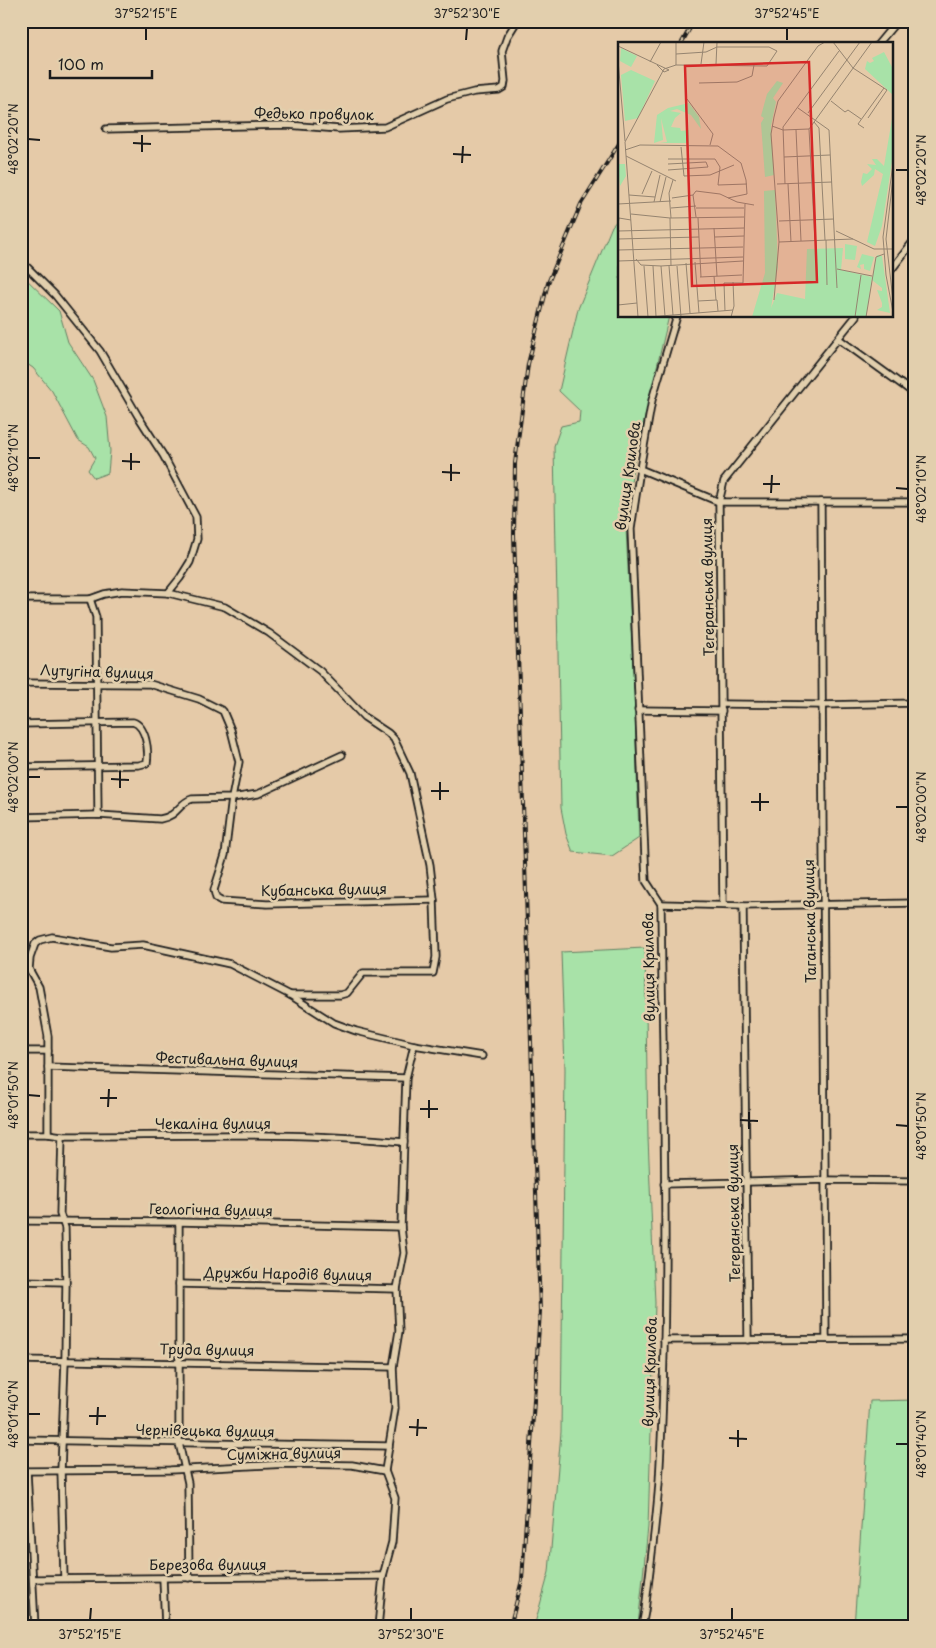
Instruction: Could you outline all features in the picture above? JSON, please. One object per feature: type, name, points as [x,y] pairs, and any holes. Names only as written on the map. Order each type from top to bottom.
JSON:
[{"type":"street","name":"Федько провулок","points":[[106,129],[287,125],[339,129],[385,128],[447,99],[474,92],[499,90],[504,87],[502,52],[517,21]]},
{"type":"street","points":[[880,42],[897,21]]},
{"type":"street","points":[[894,266],[915,239]]},
{"type":"street","points":[[21,261],[55,295],[100,351],[168,463],[196,517],[197,539],[190,562],[168,593]]},
{"type":"street","name":"вулиця Крилова","points":[[642,1627],[646,1611],[659,1484],[664,1340],[664,1184],[661,904],[646,881],[631,529],[652,400],[676,318]]},
{"type":"street","name":"Тегеранська вулиця","points":[[723,906],[719,502],[724,481],[855,318]]},
{"type":"street","points":[[839,339],[915,394]]},
{"type":"street","points":[[907,388],[915,378]]},
{"type":"street","points":[[640,469],[719,502],[915,502]]},
{"type":"street","name":"Таганська вулиця","points":[[821,502],[826,1339]]},
{"type":"street","points":[[21,599],[90,599],[122,591],[168,593],[225,607],[269,634],[320,671],[364,717],[394,739],[410,774],[430,865],[434,900],[436,956],[433,972],[363,973],[347,993],[340,995],[290,995]]},
{"type":"street","points":[[90,599],[96,617],[98,815]]},
{"type":"street","name":"Лутугіна вулиця","points":[[21,683],[150,684],[199,699],[223,712],[231,730],[239,762],[232,798],[225,855],[214,890],[216,898]]},
{"type":"street","points":[[638,710],[915,703]]},
{"type":"street","points":[[21,724],[133,722],[139,724],[142,729],[148,756],[147,763],[139,765],[21,767]]},
{"type":"street","points":[[21,817],[98,815],[160,820],[171,816],[187,800],[232,798],[258,794],[342,755]]},
{"type":"street","name":"Кубанська вулиця","points":[[216,898],[221,901],[267,904],[434,900]]},
{"type":"street","points":[[661,904],[743,906],[915,903]]},
{"type":"street","name":"Тегеранська вулиця","points":[[743,906],[748,1340]]},
{"type":"street","points":[[48,1134],[48,1036],[39,987],[28,969],[35,944],[40,940],[52,937],[111,947],[143,945],[230,964],[290,995],[334,1023],[356,1031],[414,1045],[482,1056]]},
{"type":"street","points":[[21,970],[28,969]]},
{"type":"street","points":[[378,1627],[383,1576],[392,1542],[395,1498],[385,1471],[396,1408],[393,1367],[398,1331],[397,1288],[404,1253],[401,1227],[406,1078],[414,1045]]},
{"type":"street","points":[[21,1051],[48,1051]]},
{"type":"street","name":"Фестивальна вулиця","points":[[48,1067],[406,1078]]},
{"type":"street","name":"Чекаліна вулиця","points":[[21,1134],[62,1136],[360,1138],[404,1142]]},
{"type":"street","points":[[62,1136],[60,1214],[65,1228],[66,1282],[66,1361],[61,1471],[64,1578]]},
{"type":"street","points":[[664,1184],[826,1180],[915,1181]]},
{"type":"street","name":"Геологічна вулиця","points":[[21,1220],[401,1227]]},
{"type":"street","points":[[179,1222],[179,1443],[188,1483],[189,1578]]},
{"type":"street","points":[[21,1281],[66,1282]]},
{"type":"street","name":"Дружби Народів вулиця","points":[[179,1284],[397,1288]]},
{"type":"street","points":[[664,1340],[915,1339]]},
{"type":"street","name":"Труда вулиця","points":[[21,1360],[393,1367]]},
{"type":"street","name":"Чернівецька вулиця","points":[[21,1440],[389,1446]]},
{"type":"street","name":"Суміжна вулиця","points":[[24,1471],[184,1469],[287,1464],[352,1465],[385,1471]]},
{"type":"street","points":[[24,1471],[35,1627]]},
{"type":"street","name":"Березова вулиця","points":[[33,1579],[383,1576]]},
{"type":"street","points":[[163,1578],[165,1627]]},
{"type":"green space","points":[[618,219],[618,318],[669,318],[633,467],[626,528],[639,838],[612,856],[573,852],[566,834],[561,808],[554,446],[561,426],[579,422],[580,411],[559,391],[578,309],[612,226]]},
{"type":"green space","points":[[21,274],[59,311],[68,342],[93,380],[107,417],[110,451],[108,473],[94,478],[88,470],[95,458],[89,447],[78,440],[52,391],[33,368],[21,360]]},
{"type":"green space","points":[[645,948],[648,1138],[655,1303],[648,1527],[638,1626],[534,1627],[549,1572],[561,1432],[565,1069],[561,952]]},
{"type":"green space","points":[[915,1400],[915,1627],[854,1627],[870,1401]]},
{"type":"railway","points":[[682,42],[694,21]]},
{"type":"railway","points":[[510,1627],[522,1580],[540,1311],[514,535],[515,463],[528,364],[548,283],[581,204],[618,145]]}]
